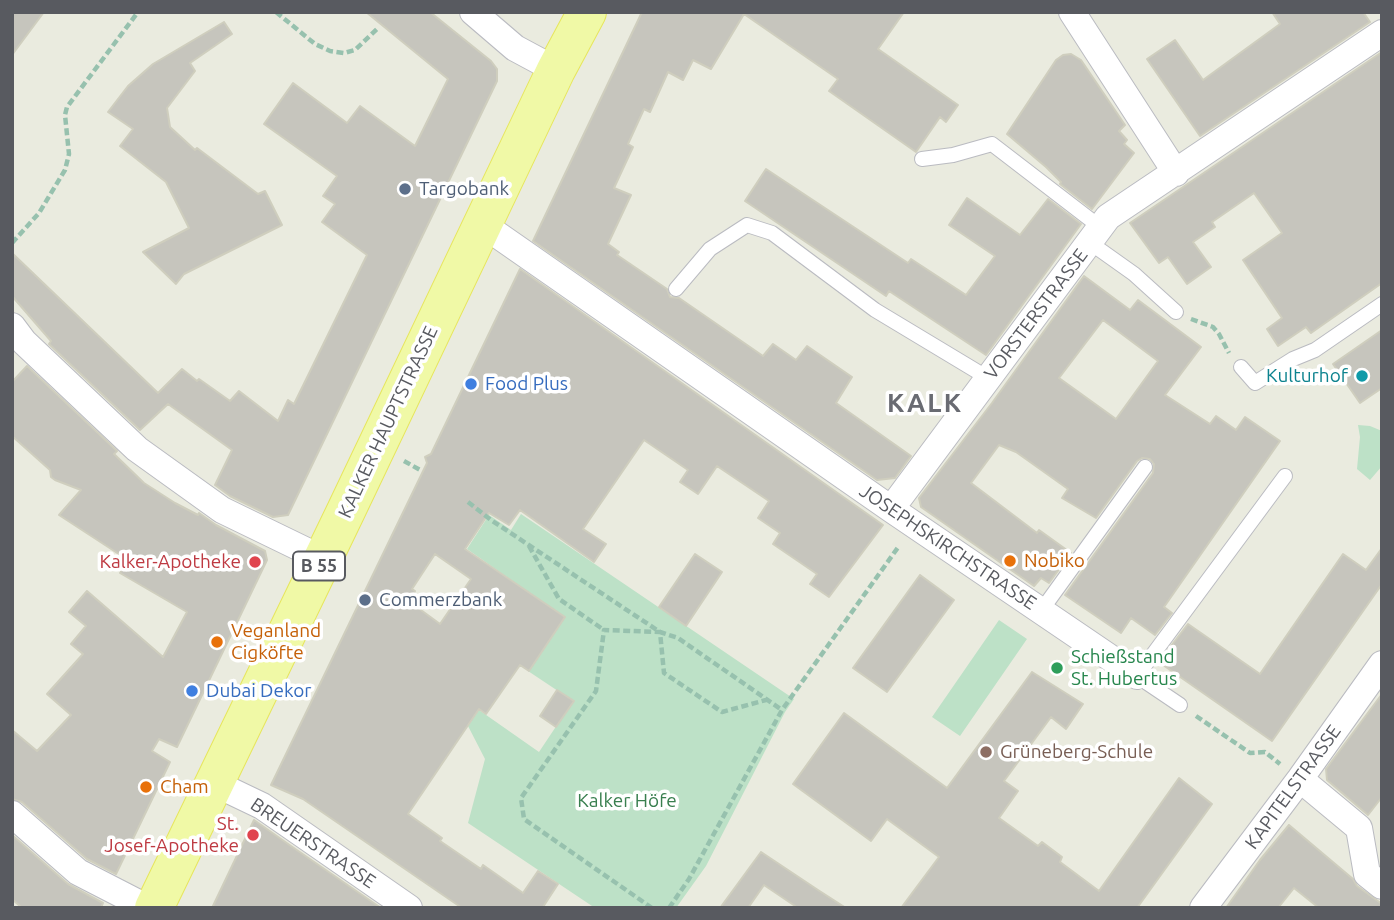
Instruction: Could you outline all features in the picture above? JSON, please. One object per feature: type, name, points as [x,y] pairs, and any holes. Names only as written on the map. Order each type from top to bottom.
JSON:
[{"type":"main road","name":"KALKER HAUPTSTRASSE","points":[[154,908],[556,70],[587,12]]},
{"type":"street","points":[[473,12],[515,48],[556,70]]},
{"type":"street","points":[[1072,12],[1176,173]]},
{"type":"street","name":"VORSTERSTRASSE","points":[[891,509],[1108,217],[1382,33]]},
{"type":"street","name":"JOSEPHSKIRCHSTRASSE","points":[[482,224],[914,525],[1137,676]]},
{"type":"street","points":[[12,326],[24,342],[137,449],[222,510],[323,559]]},
{"type":"street","name":"KAPITELSTRASSE","points":[[1203,908],[1382,664]]},
{"type":"street","points":[[1300,779],[1359,828],[1367,874],[1382,886]]},
{"type":"street","name":"BREUERSTRASSE","points":[[214,783],[261,806],[409,908]]},
{"type":"street","points":[[12,814],[78,872],[148,908]]},
{"type":"lane","points":[[922,159],[953,155],[992,144],[1095,235],[1176,312]]},
{"type":"lane","points":[[676,289],[710,249],[747,225],[772,233],[875,310],[988,378]]},
{"type":"lane","points":[[1241,367],[1255,383],[1293,359],[1315,350],[1382,304]]},
{"type":"lane","points":[[1041,611],[1145,467]]},
{"type":"lane","points":[[1137,676],[1285,476]]},
{"type":"lane","name":"JOSEPHSKIRCHSTRASSE","points":[[1137,676],[1180,705]]},
{"type":"path","points":[[12,243],[39,213],[65,170],[69,154],[65,115],[67,107],[138,12]]},
{"type":"path","points":[[276,12],[316,44],[330,51],[344,53],[355,50],[379,27]]},
{"type":"path","points":[[1176,312],[1213,327],[1241,367]]},
{"type":"path","points":[[468,502],[660,632],[678,638],[782,710]]},
{"type":"path","points":[[668,908],[689,879],[782,710],[914,525]]},
{"type":"path","points":[[529,545],[559,599],[604,630],[660,632]]},
{"type":"path","points":[[604,630],[596,691],[521,798],[524,819],[652,908]]},
{"type":"path","points":[[660,632],[664,673],[722,712],[766,700]]},
{"type":"path","points":[[1180,705],[1250,753],[1265,752],[1300,779]]},
{"type":"green space","points":[[1358,425],[1382,431],[1382,466],[1370,480],[1357,469],[1360,437]]},
{"type":"green space","name":"Kalker Höfe","points":[[521,514],[794,699],[706,866],[676,908],[595,908],[468,823],[485,759],[468,726],[479,710],[539,752],[573,701],[528,671],[564,617],[467,549],[489,515],[511,530]]},
{"type":"green space","points":[[999,620],[1027,639],[960,736],[932,717]]},
{"type":"building","points":[[12,12],[44,12],[12,55]]},
{"type":"building","points":[[366,12],[430,12],[491,61],[497,69],[497,81],[288,515],[273,517],[230,496],[215,485],[232,450],[168,404],[140,430],[49,344],[51,341],[12,296],[12,253],[158,393],[182,369],[230,401],[239,391],[278,421],[288,400],[294,404],[367,255],[322,222],[335,204],[323,196],[337,176],[264,124],[293,83],[347,123],[360,106],[415,146],[448,79]]},
{"type":"building","points":[[642,12],[904,12],[878,49],[958,105],[946,122],[940,117],[916,152],[829,91],[838,79],[744,14],[711,69],[693,60],[683,80],[668,72],[650,112],[644,109],[628,144],[633,147],[614,188],[631,195],[608,244],[619,252],[617,255],[667,289],[670,297],[679,298],[763,356],[773,344],[796,360],[807,346],[852,377],[836,403],[911,456],[895,478],[877,480],[533,241]]},
{"type":"building","points":[[1272,12],[1363,12],[1370,22],[1200,136],[1147,59],[1175,40],[1203,80],[1280,24]]},
{"type":"building","points":[[224,22],[232,34],[190,63],[195,71],[167,108],[170,127],[195,150],[197,148],[258,194],[265,191],[282,225],[184,274],[176,284],[143,252],[189,228],[166,182],[120,146],[133,129],[108,112],[128,86],[153,64]]},
{"type":"building","points":[[1382,52],[1382,283],[1311,333],[1306,327],[1278,346],[1267,329],[1282,318],[1243,260],[1282,233],[1254,193],[1212,222],[1215,227],[1193,242],[1211,267],[1187,284],[1168,257],[1159,263],[1130,223]]},
{"type":"building","points":[[1071,54],[1081,60],[1125,125],[1119,131],[1127,140],[1124,144],[1134,153],[1092,209],[1060,184],[1046,167],[1007,134],[1056,60]]},
{"type":"building","points":[[766,169],[908,263],[911,259],[966,295],[995,256],[949,225],[967,198],[1020,235],[1048,199],[1081,224],[986,355],[889,291],[886,296],[745,201]]},
{"type":"building","points":[[520,269],[883,525],[829,597],[810,584],[817,574],[773,544],[780,533],[758,518],[769,501],[717,466],[698,494],[680,482],[688,470],[644,440],[583,529],[606,544],[594,562],[520,510],[509,525],[489,513],[465,549],[565,617],[529,671],[520,665],[486,714],[479,709],[408,814],[442,838],[440,841],[481,869],[483,865],[523,893],[538,871],[558,884],[544,908],[462,908],[303,799],[271,785],[427,463],[425,457],[431,454]],"holes":[[[435,554],[471,579],[440,624],[410,602],[415,591],[412,589]]]},
{"type":"building","points":[[1084,276],[1130,310],[1138,300],[1201,347],[1165,395],[1210,424],[1216,416],[1236,430],[1245,417],[1280,441],[1164,607],[1172,613],[1155,635],[1131,618],[1121,633],[1065,595],[1153,473],[1154,464],[1150,459],[1142,458],[1137,461],[1096,518],[1062,498],[1068,489],[1016,452],[999,445],[971,483],[1037,533],[1039,530],[1071,553],[1049,583],[1041,578],[1034,586],[921,507],[919,498]],"holes":[[[1103,320],[1158,361],[1116,419],[1059,378]]]},
{"type":"building","name":"Kulturhof","points":[[1382,330],[1382,388],[1360,403],[1333,364]]},
{"type":"building","points":[[27,366],[117,451],[114,454],[144,483],[175,503],[198,515],[199,513],[265,551],[267,560],[177,747],[159,739],[152,751],[170,762],[116,874],[87,859],[22,802],[12,799],[12,730],[37,751],[71,715],[47,694],[83,654],[71,644],[86,626],[69,612],[87,591],[163,657],[187,612],[120,573],[128,560],[59,515],[81,490],[51,477],[50,470],[12,436],[12,382]]},
{"type":"building","points":[[1382,548],[1382,584],[1272,741],[1163,665],[1174,648],[1171,646],[1188,624],[1260,674],[1343,554],[1366,570]]},
{"type":"building","points":[[695,554],[722,572],[686,626],[659,607]]},
{"type":"building","points":[[920,575],[954,600],[887,692],[853,668]]},
{"type":"building","points":[[1032,672],[1083,704],[1066,729],[1051,717],[1004,781],[1018,791],[999,818],[1038,846],[1042,842],[1062,857],[1060,862],[1099,891],[1179,778],[1212,804],[1137,908],[901,908],[939,857],[887,819],[871,841],[793,784],[844,713],[947,788]]},
{"type":"building","points":[[557,690],[574,701],[556,727],[540,716]]},
{"type":"building","points":[[1382,694],[1382,797],[1368,815],[1327,780],[1326,769]]},
{"type":"building","points":[[254,820],[291,846],[381,908],[212,908]]},
{"type":"building","points":[[1289,825],[1353,879],[1357,886],[1382,904],[1382,908],[1319,908],[1294,888],[1278,908],[1226,908]]},
{"type":"building","points":[[12,835],[68,884],[103,903],[101,908],[22,908],[12,899]]},
{"type":"building","points":[[761,852],[846,908],[798,908],[764,885],[748,908],[720,908]]},
{"type":"place","name":"Targobank","points":[[405,189]]},
{"type":"place","name":"Kulturhof","points":[[1362,376]]},
{"type":"place","name":"Food Plus","points":[[471,384]]},
{"type":"place","name":"Nobiko","points":[[1010,561]]},
{"type":"place","name":"Kalker-Apotheke","points":[[255,562]]},
{"type":"place","name":"Commerzbank","points":[[365,600]]},
{"type":"place","name":"Veganland Cigköfte","points":[[217,642]]},
{"type":"place","name":"Schießstand St. Hubertus","points":[[1057,668]]},
{"type":"place","name":"Dubai Dekor","points":[[192,691]]},
{"type":"place","name":"Grüneberg-Schule","points":[[986,752]]},
{"type":"place","name":"Cham","points":[[146,787]]},
{"type":"place","name":"St. Josef-Apotheke","points":[[253,835]]},
{"type":"district","name":"KALK","points":[[925,403]]}]
